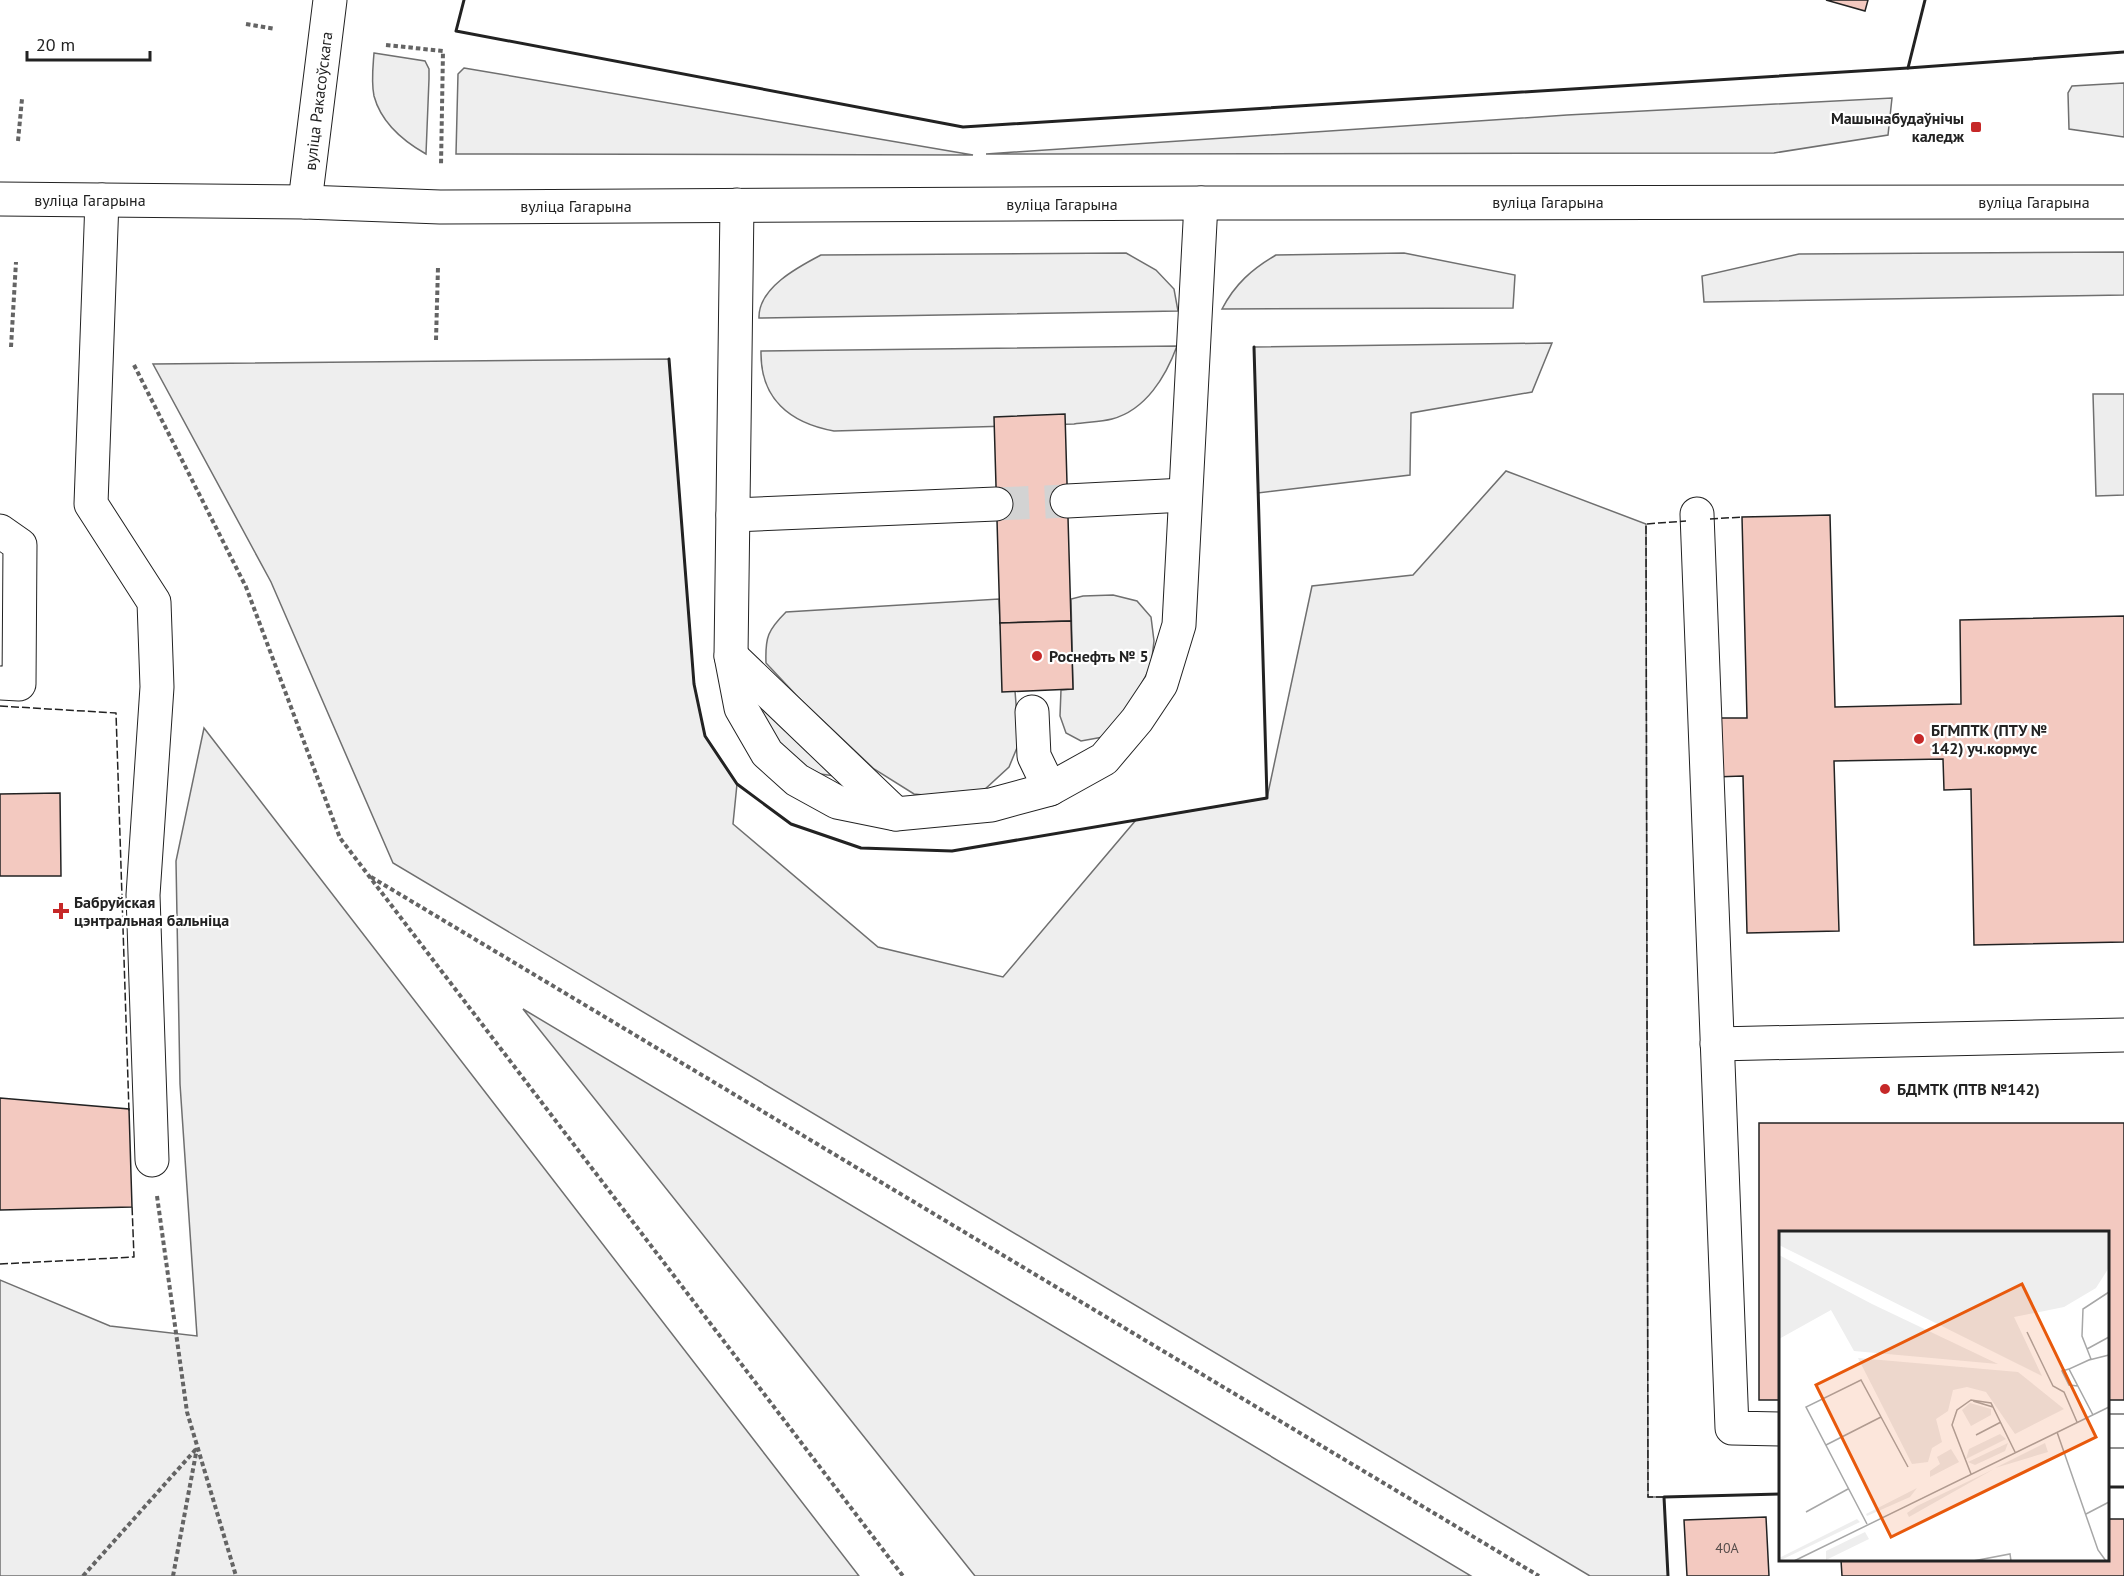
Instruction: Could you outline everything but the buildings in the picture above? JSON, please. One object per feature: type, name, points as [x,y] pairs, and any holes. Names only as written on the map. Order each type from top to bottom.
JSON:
[{"type":"main road","name":"вуліца Ракасоўскага","points":[[305,202],[330,0]]},
{"type":"main road","name":"вуліца Гагарына","points":[[0,199],[305,202],[440,207],[2124,202]]},
{"type":"main road","points":[[102,200],[91,504],[154,602],[157,687],[143,895],[152,1160]]},
{"type":"main road","points":[[737,205],[731,657],[741,708],[768,753],[796,780],[837,802],[896,814],[991,805],[1050,789],[1104,759],[1137,720],[1161,684],[1179,625],[1201,203]]},
{"type":"main road","points":[[1067,501],[1185,495]]},
{"type":"main road","points":[[733,515],[996,504]]},
{"type":"main road","points":[[1697,514],[1732,1428],[1779,1429]]},
{"type":"main road","points":[[0,531],[20,545],[19,684],[0,682]]},
{"type":"main road","points":[[731,657],[896,814]]},
{"type":"main road","points":[[1032,712],[1034,756],[1050,789]]},
{"type":"main road","points":[[1717,1044],[2124,1035]]},
{"type":"path","points":[[246,24],[275,29]]},
{"type":"path","points":[[386,45],[443,51],[441,165]]},
{"type":"path","points":[[18,141],[22,99]]},
{"type":"path","points":[[11,346],[16,262]]},
{"type":"path","points":[[436,340],[438,267]]},
{"type":"path","points":[[130,361],[137,368],[246,587],[340,838],[903,1576]]},
{"type":"path","points":[[368,876],[1539,1576]]},
{"type":"path","points":[[152,1160],[187,1412],[236,1576]]},
{"type":"path","points":[[83,1576],[198,1447]]},
{"type":"path","points":[[173,1576],[198,1447]]},
{"type":"shaded area","points":[[374,53],[425,61],[429,69],[426,154],[394,130],[377,105],[372,74]]},
{"type":"shaded area","points":[[464,68],[973,155],[456,154],[458,74]]},
{"type":"shaded area","points":[[2124,83],[2124,137],[2069,129],[2068,93],[2072,86]]},
{"type":"shaded area","points":[[1892,98],[1888,135],[1774,153],[986,154],[1567,115]]},
{"type":"shaded area","points":[[2124,252],[2124,295],[1704,302],[1702,276],[1799,254]]},
{"type":"shaded area","points":[[1126,253],[1156,270],[1174,289],[1178,311],[759,318],[760,307],[772,288],[791,272],[821,255]]},
{"type":"shaded area","points":[[1404,253],[1515,275],[1513,308],[1222,309],[1245,278],[1276,255]]},
{"type":"shaded area","points":[[1552,343],[1532,392],[1411,413],[1410,475],[1258,493],[1254,347]]},
{"type":"shaded area","points":[[1177,346],[1161,380],[1145,400],[1124,415],[1112,419],[1074,424],[834,431],[804,422],[781,406],[766,383],[761,351]]},
{"type":"shaded area","points":[[669,359],[694,684],[705,736],[737,784],[733,824],[878,947],[1003,977],[1136,820],[1267,798],[1312,586],[1413,575],[1506,471],[1646,524],[1648,1497],[1664,1497],[1668,1576],[1590,1576],[393,863],[271,582],[153,364]]},
{"type":"shaded area","points":[[2093,394],[2124,394],[2124,495],[2096,496]]},
{"type":"shaded area","points":[[1113,595],[1137,601],[1151,617],[1154,641],[1151,666],[1125,714],[1103,737],[1081,741],[1066,733],[1060,716],[1061,690],[1073,689],[1071,599],[1083,596]]},
{"type":"shaded area","points":[[999,599],[1000,623],[1015,691],[1019,743],[1009,767],[984,790],[952,798],[914,794],[874,769],[798,697],[766,663],[769,634],[786,612]]},
{"type":"shaded area","points":[[757,697],[843,777],[820,774],[801,764],[777,746],[763,724]]},
{"type":"shaded area","points":[[204,728],[859,1576],[0,1576],[0,1280],[110,1326],[197,1336],[180,1084],[176,861]]},
{"type":"shaded area","points":[[523,1009],[1471,1576],[975,1576]]},
{"type":"tunnel","points":[[996,504],[1067,501]]},
{"type":"fence","points":[[1710,519],[1742,517]]},
{"type":"fence","points":[[1664,1497],[1648,1497],[1646,524],[1686,521]]},
{"type":"fence","points":[[0,706],[116,713],[129,1112]]},
{"type":"fence","points":[[0,1264],[134,1257],[132,1205]]},
{"type":"wall","points":[[464,0],[456,31],[963,127],[1908,68],[2124,52]]},
{"type":"wall","points":[[1908,68],[1925,0]]},
{"type":"wall","points":[[669,359],[694,684],[705,736],[737,784],[791,824],[861,848],[952,851],[1267,798],[1254,347]]},
{"type":"wall","points":[[2109,1487],[2124,1487]]},
{"type":"wall","points":[[1668,1576],[1664,1497],[1779,1494]]},
{"type":"place","name":"Машынабудаўнічы каледж","points":[[1976,127]]},
{"type":"place","name":"Роснефть № 5","points":[[1037,656]]},
{"type":"place","name":"БГМПТК (ПТУ № 142) уч.кормус","points":[[1919,739]]},
{"type":"place","name":"Бабруйская цэнтральная бальніца","points":[[61,911]]},
{"type":"place","name":"БДМТК (ПТВ №142)","points":[[1885,1089]]}]
